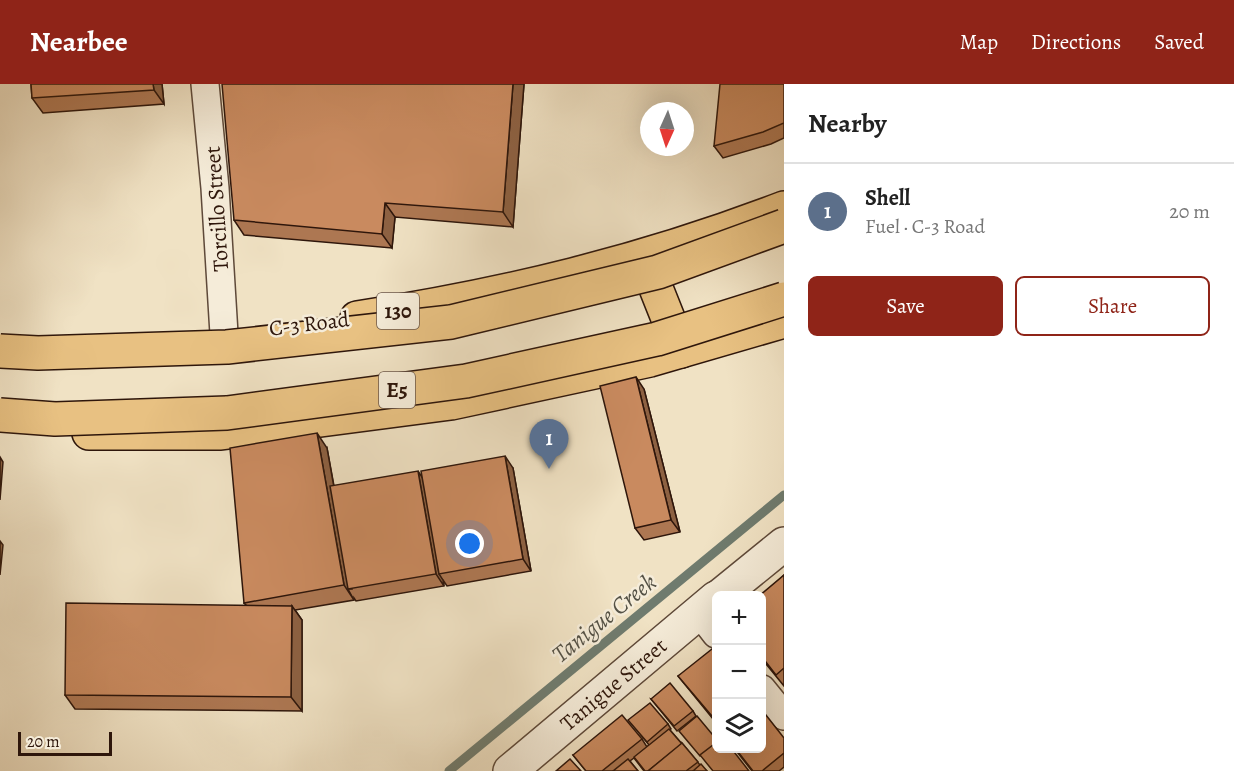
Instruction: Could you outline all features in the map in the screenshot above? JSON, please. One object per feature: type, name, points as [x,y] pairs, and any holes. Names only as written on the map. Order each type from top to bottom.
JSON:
[{"type":"main road","name":"C-3 Road","points":[[0,336],[48,339],[127,339],[224,334],[452,303],[644,258],[784,208]]},
{"type":"main road","points":[[0,351],[38,353],[227,347],[451,322],[658,272],[784,226]]},
{"type":"main road","points":[[644,258],[681,351]]},
{"type":"main road","name":"E5","points":[[0,415],[56,419],[227,413],[466,381],[657,339],[784,299]]},
{"type":"main road","points":[[0,429],[54,433],[221,433],[451,404],[681,351],[784,321]]},
{"type":"street","name":"Torcillo Street","points":[[205,84],[215,188],[224,334]]},
{"type":"street","name":"Tanigue Street","points":[[733,591],[784,544]]},
{"type":"street","name":"Tanigue Street","points":[[510,771],[712,611]]},
{"type":"street","points":[[766,694],[784,717]]},
{"type":"building","points":[[31,84],[153,84],[154,90],[32,98]]},
{"type":"building","points":[[222,84],[513,84],[503,212],[385,203],[382,234],[234,220]]},
{"type":"building","points":[[720,84],[784,84],[784,123],[763,132],[714,146]]},
{"type":"building","points":[[636,377],[671,520],[635,528],[600,386]]},
{"type":"building","points":[[317,433],[344,585],[244,603],[230,448]]},
{"type":"building","points":[[505,456],[523,559],[439,574],[421,471]]},
{"type":"building","points":[[418,471],[436,574],[348,589],[330,486]]},
{"type":"building","points":[[784,575],[784,668],[776,675],[766,662],[765,591]]},
{"type":"building","points":[[66,603],[292,606],[291,697],[65,695]]},
{"type":"building","points":[[712,649],[712,716],[678,676]]},
{"type":"building","points":[[670,683],[693,711],[674,726],[651,699]]},
{"type":"building","points":[[650,703],[668,724],[647,742],[628,720]]},
{"type":"building","points":[[622,715],[642,739],[602,771],[586,771],[573,755]]},
{"type":"building","points":[[766,715],[784,738],[784,753],[762,771],[753,771],[739,753],[766,753]]},
{"type":"building","points":[[697,716],[712,734],[712,746],[700,756],[679,731]]},
{"type":"building","points":[[669,729],[682,744],[645,771],[634,757]]},
{"type":"building","points":[[682,743],[698,762],[686,771],[648,771]]},
{"type":"building","points":[[712,746],[712,753],[735,753],[749,771],[713,771],[700,755]]},
{"type":"building","points":[[570,759],[581,771],[556,771]]},
{"type":"building","points":[[628,759],[638,771],[613,771]]},
{"type":"building","points":[[701,764],[707,771],[693,771]]},
{"type":"waterway","name":"Tanigue Creek","points":[[449,771],[784,495]]},
{"type":"place","name":"Shell","points":[[549,469]]}]
